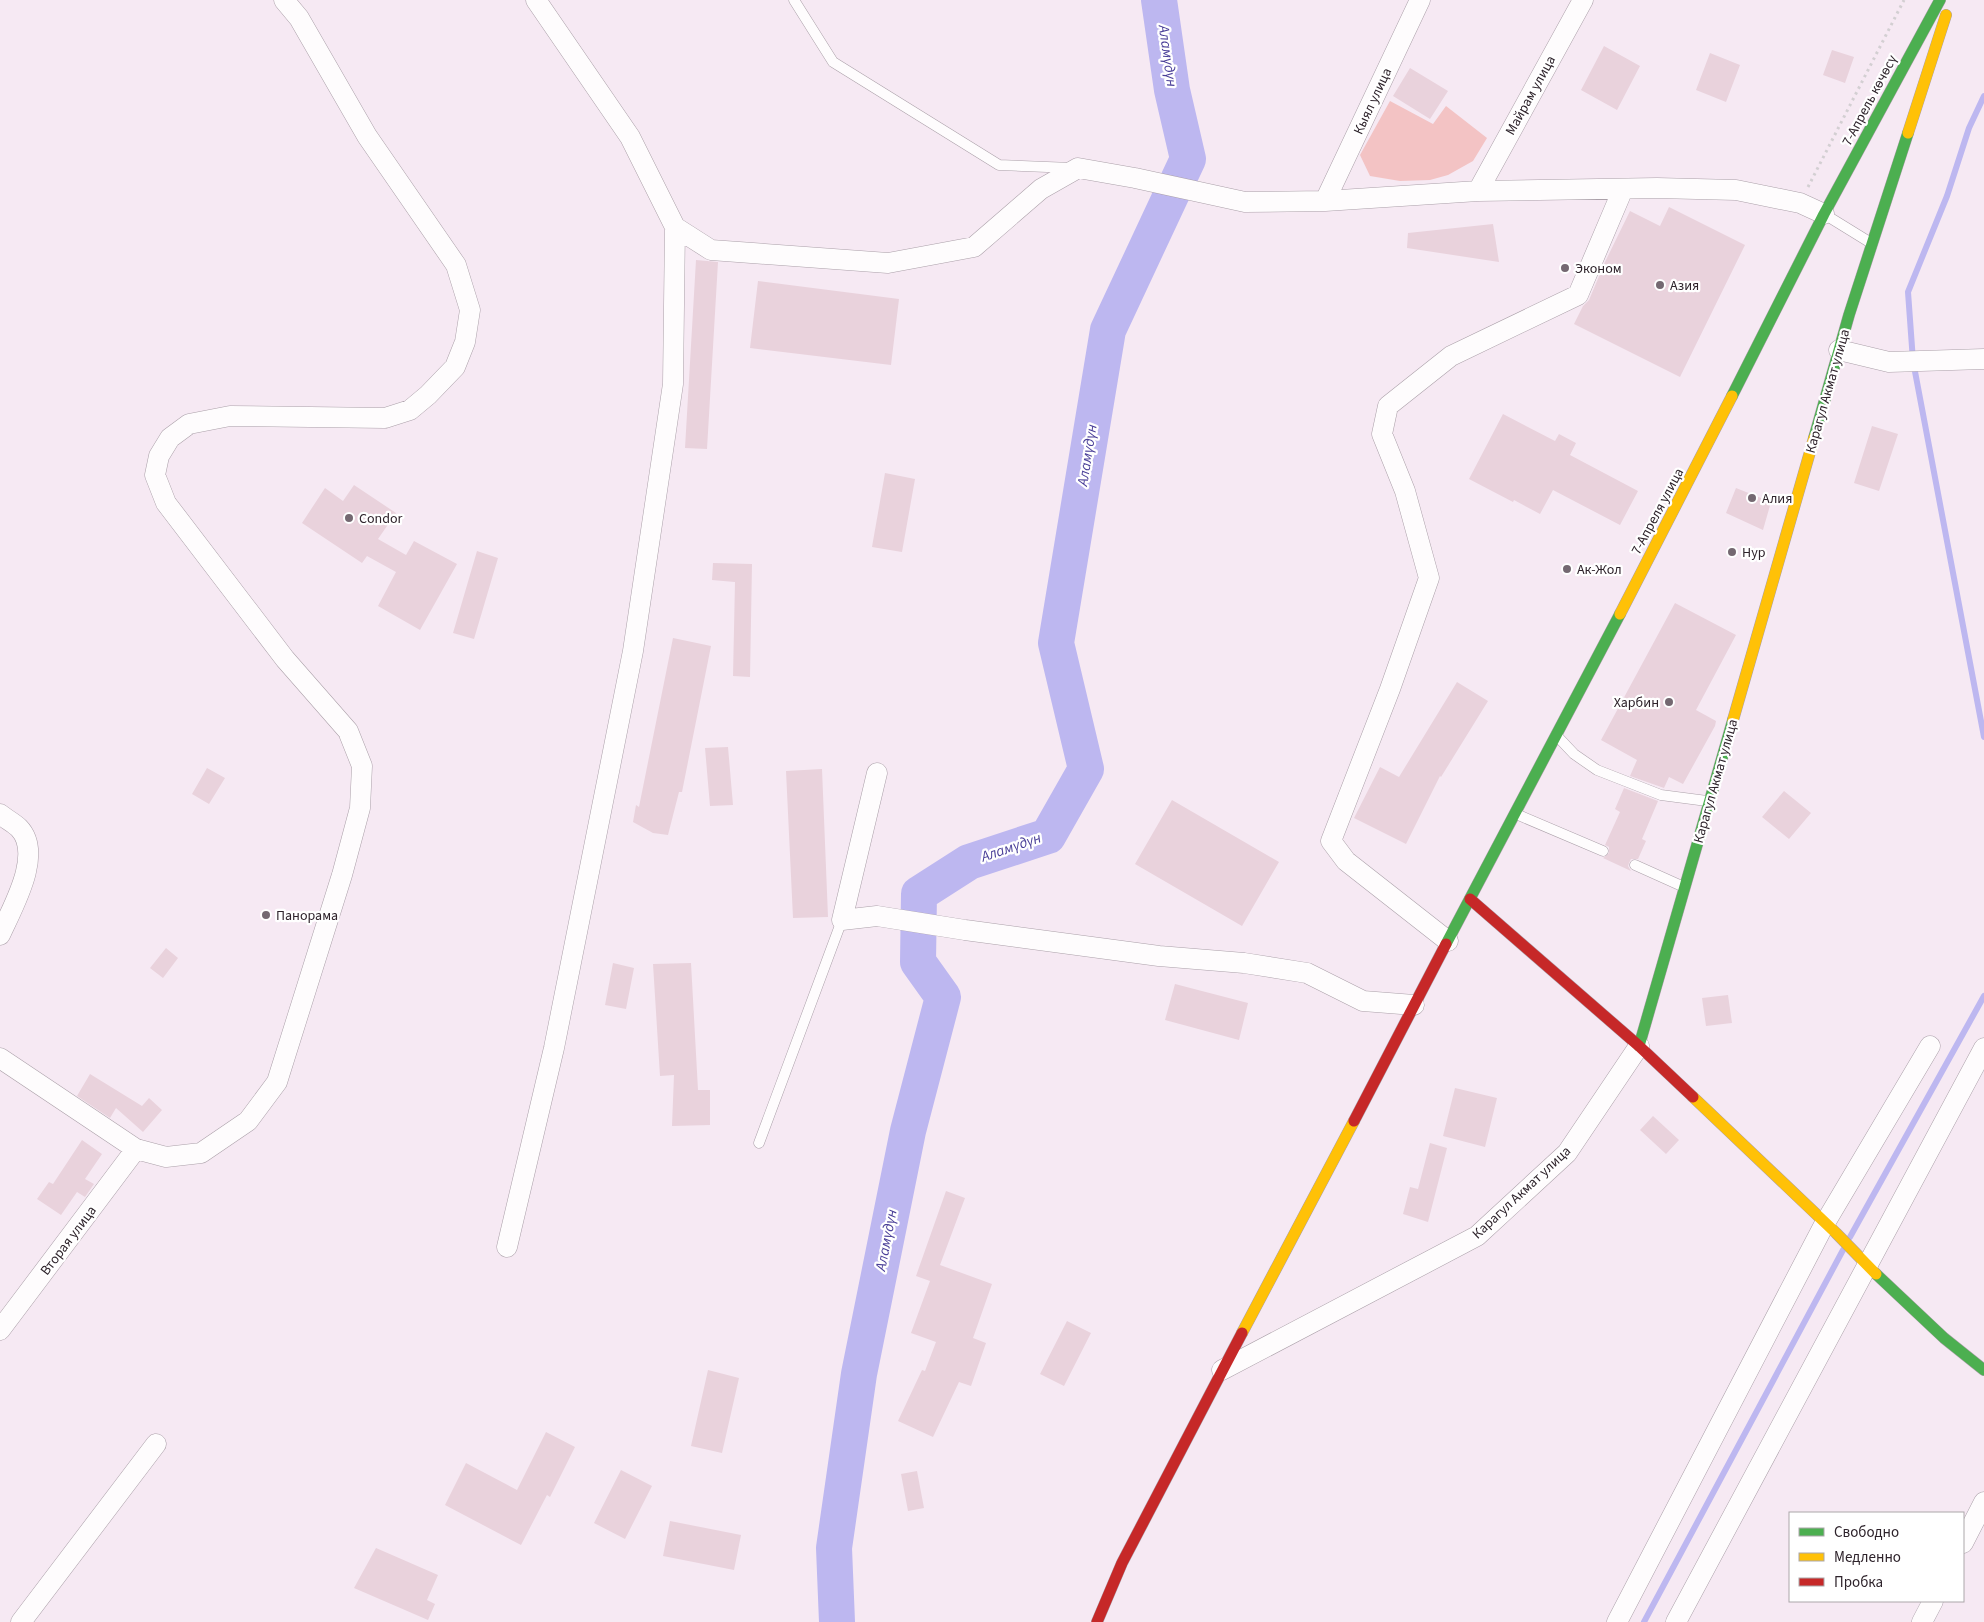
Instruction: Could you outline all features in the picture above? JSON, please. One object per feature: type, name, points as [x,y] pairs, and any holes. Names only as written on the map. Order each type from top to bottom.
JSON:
[{"type":"main road","name":"7-Апрель көчөсү","points":[[1824,214],[1940,0]]},
{"type":"main road","name":"Карагул Акмат улица","points":[[1639,1046],[1839,350],[1950,0]]},
{"type":"main road","name":"7-Апреля улица","points":[[1096,1622],[1122,1563],[1700,461],[1824,214]]},
{"type":"main road","points":[[1470,899],[1639,1046],[1944,1338],[1984,1370]]},
{"type":"street","points":[[0,1058],[136,1149],[166,1157],[201,1153],[248,1121],[277,1082],[342,875],[360,808],[362,766],[348,731],[285,659],[166,503],[156,475],[159,456],[170,438],[189,424],[230,416],[385,418],[410,410],[428,395],[455,367],[465,342],[470,310],[456,265],[367,136],[298,18],[284,0]]},
{"type":"street","points":[[507,1247],[554,1048],[633,651],[673,384],[674,227],[630,137],[536,0]]},
{"type":"street","name":"Кыял улица","points":[[1325,201],[1420,0]]},
{"type":"street","name":"Майрам улица","points":[[1478,190],[1583,0]]},
{"type":"street","points":[[674,227],[711,250],[888,263],[974,247],[1041,188],[1078,168],[1135,178],[1246,202],[1325,201],[1478,190],[1623,188],[1736,190],[1800,203],[1824,214]]},
{"type":"street","points":[[1448,941],[1346,861],[1331,841],[1390,689],[1429,578],[1405,491],[1382,434],[1388,406],[1451,356],[1578,295],[1623,188]]},
{"type":"street","points":[[1839,350],[1889,362],[1984,359]]},
{"type":"street","points":[[877,772],[842,920],[877,916],[965,930],[1159,956],[1244,963],[1307,973],[1363,1001],[1414,1005]]},
{"type":"street","points":[[0,814],[20,829],[30,850],[26,876],[0,935]]},
{"type":"street","name":"Карагул Акмат улица","points":[[1222,1370],[1477,1236],[1567,1152],[1639,1046]]},
{"type":"street","points":[[1617,1622],[1930,1046]]},
{"type":"street","points":[[1676,1622],[1862,1260],[1984,1048]]},
{"type":"street","name":"Вторая улица","points":[[0,1330],[136,1149]]},
{"type":"street","points":[[21,1622],[156,1444]]},
{"type":"street","points":[[1964,1541],[1984,1502]]},
{"type":"street","points":[[1922,1622],[1932,1602]]},
{"type":"lane","points":[[794,0],[833,62],[999,165],[1078,168]]},
{"type":"lane","points":[[1824,214],[1872,244]]},
{"type":"lane","points":[[1556,735],[1574,754],[1598,770],[1661,795],[1709,802]]},
{"type":"lane","points":[[1515,813],[1602,851]]},
{"type":"lane","points":[[1635,865],[1685,887]]},
{"type":"lane","points":[[759,1143],[842,920]]},
{"type":"path","points":[[1800,203],[1904,0]]},
{"type":"shaded area","points":[[1390,101],[1433,124],[1446,106],[1487,138],[1473,161],[1448,175],[1430,180],[1400,181],[1370,176],[1360,155]]},
{"type":"building","points":[[1604,46],[1640,66],[1617,110],[1581,90]]},
{"type":"building","points":[[1832,50],[1854,57],[1845,83],[1823,75]]},
{"type":"building","points":[[1710,53],[1740,65],[1726,102],[1696,90]]},
{"type":"building","points":[[1410,68],[1448,91],[1430,119],[1393,96]]},
{"type":"building","name":"Азия","points":[[1669,207],[1745,245],[1680,377],[1574,324],[1583,306],[1589,300],[1630,211],[1660,226]]},
{"type":"building","points":[[1493,224],[1499,262],[1407,248],[1408,233]]},
{"type":"building","points":[[696,260],[718,262],[707,449],[685,448]]},
{"type":"building","points":[[758,281],[899,299],[891,365],[750,348]]},
{"type":"building","points":[[1503,414],[1555,441],[1559,434],[1576,443],[1570,455],[1638,491],[1620,525],[1553,490],[1540,514],[1469,479]]},
{"type":"building","points":[[1872,426],[1898,434],[1879,491],[1854,483]]},
{"type":"building","points":[[885,473],[915,479],[902,552],[872,547]]},
{"type":"building","points":[[354,485],[396,513],[378,539],[406,555],[414,541],[457,564],[420,630],[378,606],[396,572],[367,556],[362,563],[302,523],[325,488],[343,501]]},
{"type":"building","points":[[1736,488],[1771,502],[1763,530],[1726,513]]},
{"type":"building","points":[[477,551],[498,558],[474,639],[453,633]]},
{"type":"building","points":[[713,563],[752,564],[750,677],[733,676],[735,582],[712,580]]},
{"type":"building","points":[[1675,603],[1736,635],[1696,710],[1716,721],[1715,726],[1683,784],[1669,777],[1664,788],[1630,776],[1637,760],[1601,740]]},
{"type":"building","points":[[673,638],[711,646],[682,792],[679,792],[668,835],[653,833],[633,822],[636,805],[639,807]]},
{"type":"building","points":[[1457,682],[1488,701],[1440,776],[1406,844],[1354,818],[1380,767],[1399,777]]},
{"type":"building","points":[[728,747],[733,805],[710,806],[705,748]]},
{"type":"building","points":[[207,768],[225,778],[209,804],[192,794]]},
{"type":"building","points":[[822,769],[828,917],[793,918],[786,771]]},
{"type":"building","points":[[1624,788],[1658,801],[1642,839],[1646,841],[1638,859],[1631,859],[1629,863],[1628,866],[1631,871],[1603,858],[1609,853],[1609,847],[1605,845],[1620,812],[1615,809]]},
{"type":"building","points":[[1784,791],[1811,813],[1789,839],[1762,817]]},
{"type":"building","points":[[1172,800],[1279,862],[1242,926],[1135,864]]},
{"type":"building","points":[[166,948],[178,958],[163,978],[150,968]]},
{"type":"building","points":[[613,963],[634,968],[626,1009],[605,1005]]},
{"type":"building","points":[[691,963],[698,1090],[710,1090],[710,1125],[672,1126],[674,1075],[660,1076],[653,964]]},
{"type":"building","points":[[1175,984],[1248,1003],[1239,1040],[1165,1020]]},
{"type":"building","points":[[1728,995],[1732,1023],[1706,1026],[1702,998]]},
{"type":"building","points":[[90,1074],[142,1106],[149,1098],[162,1110],[143,1132],[116,1108],[110,1118],[77,1096]]},
{"type":"building","points":[[1455,1088],[1497,1098],[1485,1147],[1443,1136]]},
{"type":"building","points":[[1653,1116],[1679,1140],[1666,1154],[1640,1130]]},
{"type":"building","points":[[82,1140],[102,1154],[85,1179],[94,1184],[85,1197],[77,1192],[61,1215],[37,1199],[49,1182],[53,1184]]},
{"type":"building","points":[[1430,1143],[1447,1148],[1428,1222],[1403,1214],[1410,1187],[1418,1189]]},
{"type":"building","points":[[946,1191],[965,1198],[940,1265],[992,1284],[973,1338],[986,1343],[971,1386],[959,1382],[933,1437],[898,1421],[922,1370],[925,1371],[936,1342],[911,1333],[930,1281],[916,1276]]},
{"type":"building","points":[[1067,1321],[1091,1333],[1064,1386],[1040,1374]]},
{"type":"building","points":[[708,1370],[739,1378],[722,1453],[691,1446]]},
{"type":"building","points":[[546,1432],[575,1447],[550,1497],[547,1495],[521,1545],[445,1505],[466,1463],[517,1490]]},
{"type":"building","points":[[621,1470],[652,1486],[625,1539],[594,1523]]},
{"type":"building","points":[[917,1471],[924,1508],[908,1511],[901,1474]]},
{"type":"building","points":[[670,1521],[741,1535],[734,1570],[663,1556]]},
{"type":"building","points":[[376,1548],[438,1575],[427,1600],[435,1604],[428,1620],[354,1588]]},
{"type":"waterway","name":"Аламүдүн","points":[[837,1622],[834,1548],[859,1374],[908,1131],[943,997],[918,962],[919,894],[969,862],[1048,836],[1086,769],[1056,643],[1108,330],[1188,159],[1172,90],[1159,0]]},
{"type":"waterway","points":[[1984,96],[1969,128],[1947,196],[1908,292],[1913,361],[1984,737]]},
{"type":"waterway","points":[[1850,1237],[1984,996]]},
{"type":"waterway","points":[[1644,1622],[1843,1250]]},
{"type":"traffic: fast","points":[[1732,396],[1824,214],[1940,0]]},
{"type":"traffic: fast","points":[[1814,438],[1849,315],[1908,133]]},
{"type":"traffic: fast","points":[[1446,944],[1620,614]]},
{"type":"traffic: fast","points":[[1639,1046],[1733,720]]},
{"type":"traffic: fast","points":[[1876,1274],[1944,1338],[1984,1370]]},
{"type":"traffic: slow","points":[[1908,133],[1946,15]]},
{"type":"traffic: slow","points":[[1620,614],[1732,396]]},
{"type":"traffic: slow","points":[[1733,720],[1814,438]]},
{"type":"traffic: slow","points":[[1693,1097],[1836,1233],[1876,1274]]},
{"type":"traffic: slow","points":[[1242,1333],[1354,1121]]},
{"type":"traffic: jam","points":[[1470,899],[1639,1046],[1693,1097]]},
{"type":"traffic: jam","points":[[1354,1121],[1446,944]]},
{"type":"traffic: jam","points":[[1097,1622],[1122,1563],[1242,1333]]},
{"type":"place","name":"Эконом","points":[[1565,268]]},
{"type":"place","name":"Азия","points":[[1660,285]]},
{"type":"place","name":"Алия","points":[[1752,498]]},
{"type":"place","name":"Condor","points":[[349,518]]},
{"type":"place","name":"Нур","points":[[1732,552]]},
{"type":"place","name":"Ак-Жол","points":[[1567,569]]},
{"type":"place","name":"Харбин","points":[[1669,702]]},
{"type":"place","name":"Панорама","points":[[266,915]]}]
